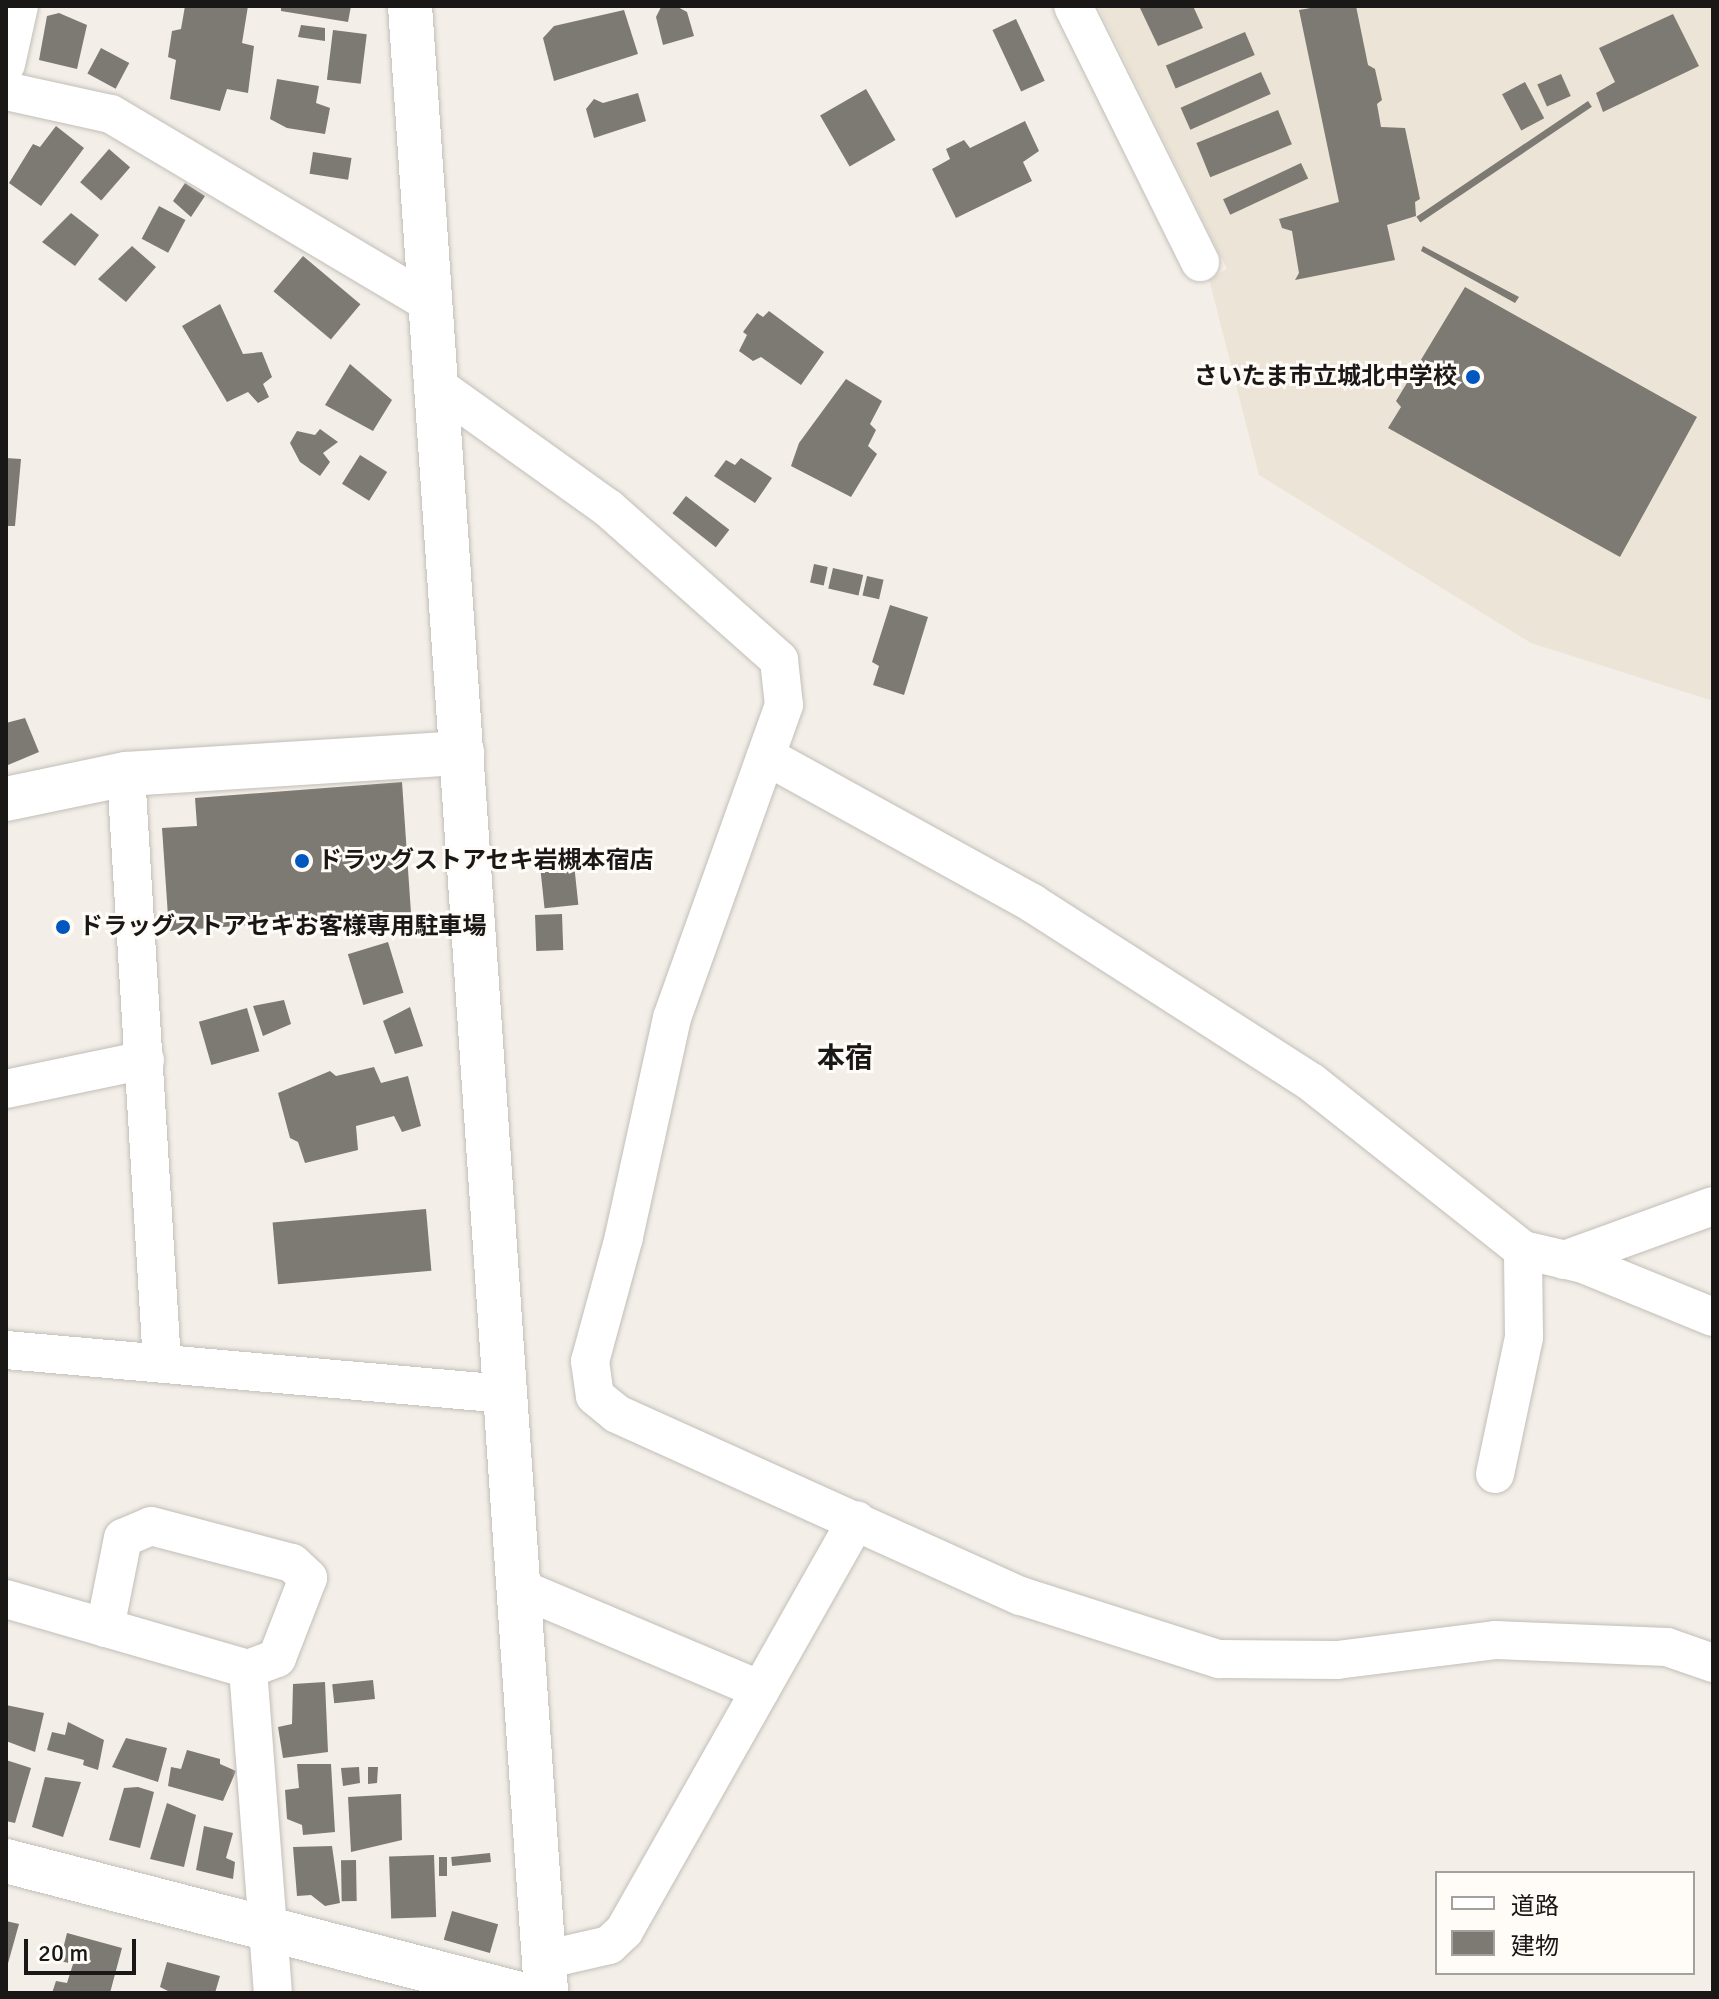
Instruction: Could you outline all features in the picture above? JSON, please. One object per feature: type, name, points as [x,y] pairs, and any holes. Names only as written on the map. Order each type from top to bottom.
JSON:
[{"type":"street","points":[[6,64],[19,6]]},
{"type":"street","points":[[410,6],[545,1977],[609,1945],[624,1931],[857,1520]]},
{"type":"street","points":[[1073,6],[1200,262]]},
{"type":"street","points":[[6,91],[111,114],[429,303]]},
{"type":"street","points":[[436,385],[608,508],[779,660],[784,705],[672,1018],[624,1237],[590,1361],[595,1396],[617,1414],[1021,1596],[1219,1659],[1337,1660],[1495,1640],[1667,1647],[1713,1663]]},
{"type":"street","points":[[6,799],[126,774],[462,753]]},
{"type":"street","points":[[766,756],[1032,903],[1311,1082],[1523,1250],[1564,1260],[1713,1317]]},
{"type":"street","points":[[126,774],[162,1363]]},
{"type":"street","points":[[6,1089],[145,1060]]},
{"type":"street","points":[[1564,1260],[1713,1206]]},
{"type":"street","points":[[1495,1474],[1524,1337],[1523,1250]]},
{"type":"street","points":[[6,1350],[505,1394]]},
{"type":"street","points":[[6,1599],[105,1628],[248,1669],[277,1658],[308,1578],[292,1563],[151,1526],[123,1538],[105,1628]]},
{"type":"street","points":[[519,1588],[760,1690]]},
{"type":"street","points":[[248,1669],[273,1993]]},
{"type":"street","points":[[6,1861],[516,1993]]},
{"type":"shaded area","name":"さいたま市立城北中学校","points":[[1098,6],[1713,6],[1713,701],[1531,643],[1259,475],[1209,279],[1227,269]]},
{"type":"building","points":[[185,6],[248,6],[242,43],[254,46],[248,93],[227,89],[220,111],[170,99],[176,60],[168,57],[172,31],[181,29]]},
{"type":"building","points":[[281,6],[351,6],[348,22],[281,11]]},
{"type":"building","points":[[676,6],[687,12],[694,36],[663,45],[656,17],[661,7]]},
{"type":"building","points":[[1139,6],[1193,6],[1203,28],[1158,46]]},
{"type":"building","points":[[1356,6],[1368,65],[1375,69],[1382,100],[1377,104],[1381,127],[1405,128],[1420,199],[1415,202],[1416,216],[1387,225],[1395,260],[1295,280],[1299,273],[1292,231],[1282,228],[1279,219],[1339,202],[1299,10]]},
{"type":"building","points":[[624,10],[638,54],[554,81],[543,38],[554,26]]},
{"type":"building","points":[[59,13],[87,25],[77,69],[39,60],[47,16]]},
{"type":"building","points":[[1673,14],[1699,66],[1603,112],[1596,93],[1615,82],[1599,48]]},
{"type":"building","points":[[1016,19],[1045,81],[1021,92],[992,30]]},
{"type":"building","points":[[301,25],[325,28],[325,41],[298,37]]},
{"type":"building","points":[[333,30],[367,34],[361,84],[327,80]]},
{"type":"building","points":[[1245,32],[1255,55],[1176,89],[1166,66]]},
{"type":"building","points":[[101,48],[129,63],[116,89],[87,74]]},
{"type":"building","points":[[1261,72],[1271,94],[1190,130],[1181,108]]},
{"type":"building","points":[[1561,74],[1571,96],[1547,107],[1537,85]]},
{"type":"building","points":[[277,79],[319,86],[316,103],[330,108],[325,134],[287,128],[270,119]]},
{"type":"building","points":[[1525,82],[1544,118],[1521,130],[1502,94]]},
{"type":"building","points":[[866,89],[896,140],[850,167],[820,116]]},
{"type":"building","points":[[638,93],[646,121],[594,138],[586,109],[594,99],[603,103]]},
{"type":"building","points":[[1588,101],[1592,107],[1420,223],[1416,217]]},
{"type":"building","points":[[1278,110],[1292,144],[1210,177],[1196,143]]},
{"type":"building","points":[[1025,121],[1039,151],[1023,162],[1032,181],[956,218],[932,169],[950,159],[946,149],[964,140],[970,148]]},
{"type":"building","points":[[56,126],[84,148],[41,206],[9,183],[33,144],[40,147]]},
{"type":"building","points":[[109,149],[130,167],[101,201],[80,182]]},
{"type":"building","points":[[313,152],[352,158],[348,180],[310,174]]},
{"type":"building","points":[[1301,163],[1308,178],[1230,215],[1223,199]]},
{"type":"building","points":[[185,183],[205,196],[191,217],[173,201]]},
{"type":"building","points":[[159,206],[185,220],[168,253],[142,239]]},
{"type":"building","points":[[71,213],[99,235],[75,266],[42,242]]},
{"type":"building","points":[[132,246],[156,267],[126,302],[98,279]]},
{"type":"building","points":[[1423,246],[1519,297],[1515,303],[1421,251]]},
{"type":"building","points":[[303,256],[360,304],[331,339],[273,291]]},
{"type":"building","points":[[1465,287],[1697,417],[1620,557],[1388,428],[1401,407],[1396,401]]},
{"type":"building","points":[[220,304],[243,354],[262,352],[272,377],[263,384],[269,397],[258,403],[248,392],[227,402],[182,326]]},
{"type":"building","points":[[769,311],[824,352],[801,385],[761,357],[753,361],[739,351],[747,335],[743,332],[757,313],[763,317]]},
{"type":"building","points":[[350,364],[392,400],[373,431],[325,405]]},
{"type":"building","points":[[846,379],[882,401],[870,424],[876,430],[868,446],[877,454],[851,497],[791,466],[799,443]]},
{"type":"building","points":[[320,429],[338,442],[323,453],[330,462],[320,476],[300,462],[290,443],[297,431],[315,435]]},
{"type":"building","points":[[360,455],[387,472],[369,501],[342,484]]},
{"type":"building","points":[[6,458],[21,459],[15,526],[6,526]]},
{"type":"building","points":[[741,458],[772,478],[755,503],[714,476],[726,460],[735,465]]},
{"type":"building","points":[[686,496],[729,530],[716,547],[672,513]]},
{"type":"building","points":[[814,564],[828,567],[824,585],[810,583]]},
{"type":"building","points":[[833,568],[863,575],[858,595],[828,588]]},
{"type":"building","points":[[867,576],[884,580],[879,599],[863,595]]},
{"type":"building","points":[[890,605],[928,617],[904,695],[873,685],[879,666],[872,662]]},
{"type":"building","points":[[25,718],[39,752],[8,765],[6,723]]},
{"type":"building","points":[[402,782],[411,913],[169,931],[162,828],[197,826],[195,798]]},
{"type":"building","points":[[573,854],[578,905],[545,908],[539,858]]},
{"type":"building","points":[[562,914],[563,950],[536,951],[535,915]]},
{"type":"building","points":[[388,942],[403,993],[363,1005],[348,954]]},
{"type":"building","points":[[284,1000],[291,1024],[263,1036],[253,1006]]},
{"type":"building","points":[[410,1007],[423,1046],[395,1054],[383,1021]]},
{"type":"building","points":[[247,1008],[259,1051],[211,1065],[199,1022]]},
{"type":"building","points":[[374,1067],[381,1083],[408,1076],[421,1126],[402,1132],[394,1116],[356,1126],[358,1150],[305,1163],[298,1142],[290,1138],[278,1093],[330,1071],[336,1076]]},
{"type":"building","points":[[426,1209],[431,1271],[278,1284],[273,1222]]},
{"type":"building","points":[[373,1680],[375,1699],[334,1703],[332,1684]]},
{"type":"building","points":[[325,1682],[328,1752],[283,1758],[278,1727],[292,1724],[293,1684]]},
{"type":"building","points":[[6,1705],[44,1713],[35,1752],[6,1741]]},
{"type":"building","points":[[68,1722],[104,1740],[98,1770],[83,1765],[84,1760],[47,1750],[52,1732],[65,1735]]},
{"type":"building","points":[[126,1738],[167,1748],[158,1782],[112,1767]]},
{"type":"building","points":[[187,1750],[220,1759],[220,1764],[236,1771],[223,1801],[168,1786],[171,1767],[181,1769]]},
{"type":"building","points":[[6,1760],[31,1768],[15,1823],[6,1821]]},
{"type":"building","points":[[297,1764],[331,1764],[335,1832],[303,1835],[302,1825],[287,1819],[285,1790],[299,1788]]},
{"type":"building","points":[[359,1767],[360,1783],[343,1786],[341,1768]]},
{"type":"building","points":[[368,1767],[378,1767],[377,1783],[368,1784]]},
{"type":"building","points":[[45,1777],[81,1782],[63,1837],[32,1827]]},
{"type":"building","points":[[138,1787],[154,1792],[140,1848],[109,1840],[124,1788]]},
{"type":"building","points":[[401,1794],[402,1840],[351,1852],[348,1797]]},
{"type":"building","points":[[167,1803],[196,1815],[184,1867],[150,1859]]},
{"type":"building","points":[[204,1826],[233,1833],[226,1858],[235,1862],[233,1879],[196,1870]]},
{"type":"building","points":[[332,1846],[340,1903],[325,1906],[311,1895],[297,1896],[293,1847]]},
{"type":"building","points":[[490,1853],[491,1862],[452,1866],[451,1857]]},
{"type":"building","points":[[434,1855],[436,1917],[391,1919],[389,1857]]},
{"type":"building","points":[[439,1857],[447,1857],[447,1876],[439,1876]]},
{"type":"building","points":[[341,1860],[356,1860],[357,1901],[342,1901]]},
{"type":"building","points":[[452,1911],[498,1924],[490,1953],[444,1940]]},
{"type":"building","points":[[6,1921],[19,1924],[7,1967],[6,1967]]},
{"type":"building","points":[[67,1933],[122,1948],[110,1993],[52,1993],[56,1981],[67,1983],[73,1964],[60,1961]]},
{"type":"building","points":[[167,1962],[220,1976],[215,1993],[172,1993],[160,1987]]},
{"type":"place","name":"さいたま市立城北中学校","points":[[1473,377]]},
{"type":"place","name":"ドラッグストアセキ岩槻本宿店","points":[[302,861]]},
{"type":"place","name":"ドラッグストアセキお客様専用駐車場","points":[[63,927]]},
{"type":"district","name":"本宿","points":[[845,1058]]}]
